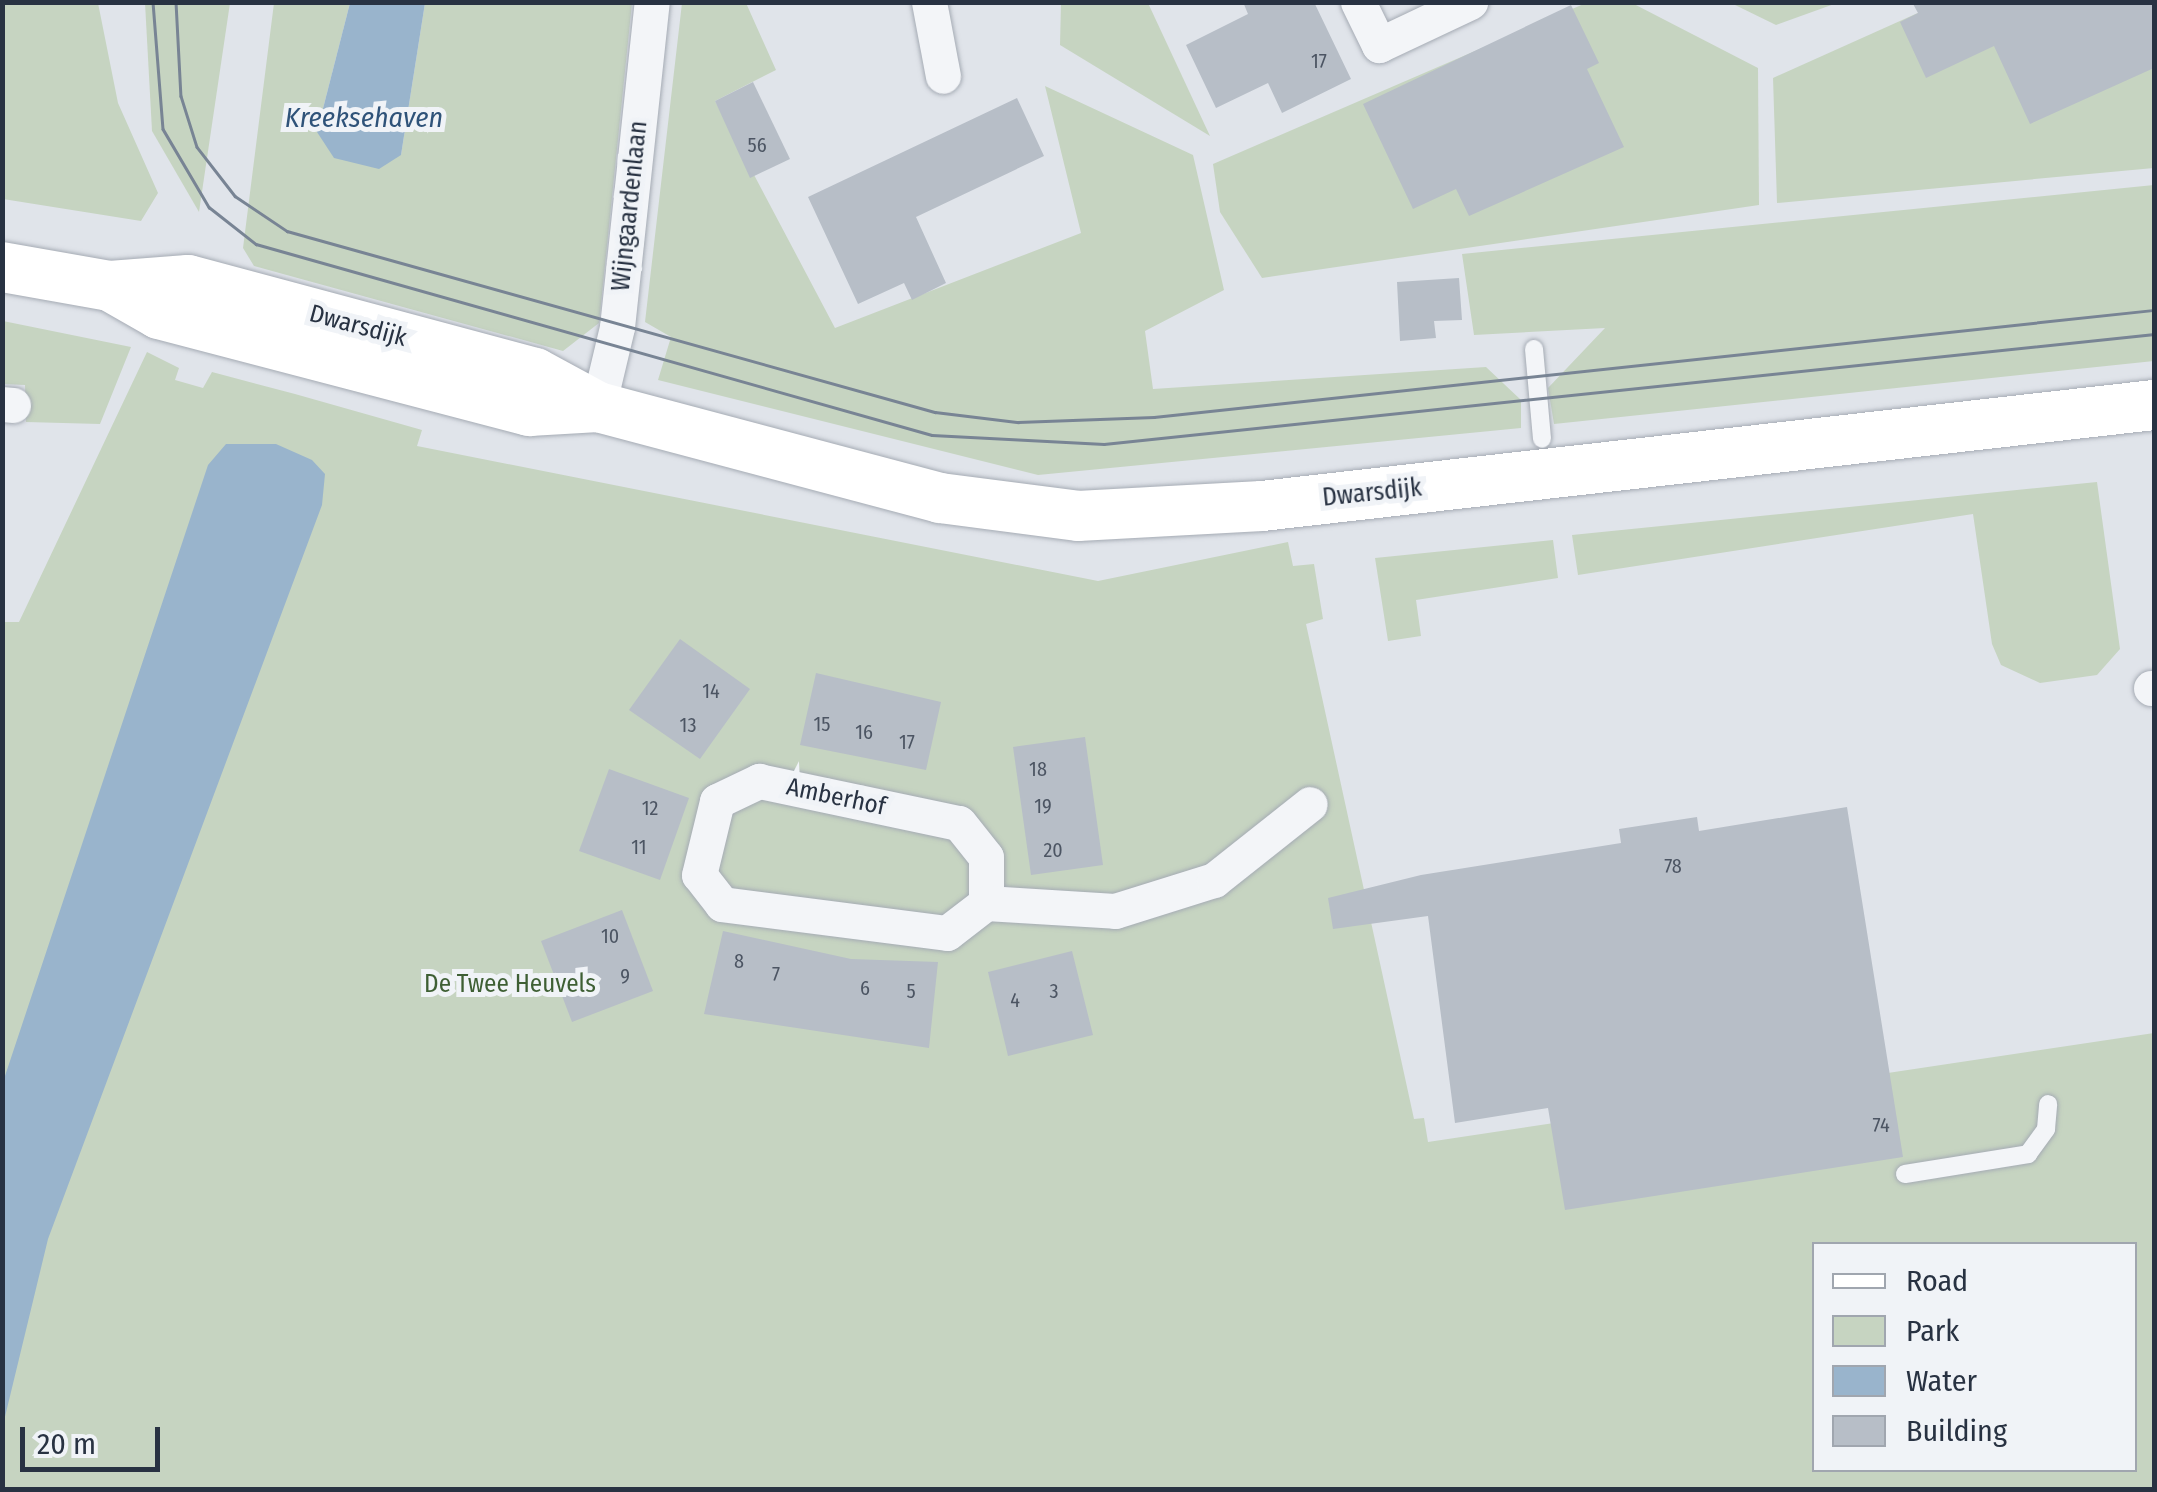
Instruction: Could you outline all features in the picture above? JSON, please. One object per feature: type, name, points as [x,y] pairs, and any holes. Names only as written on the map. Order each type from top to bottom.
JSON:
[{"type":"street","name":"Wijngaardenlaan","points":[[598,407],[617,327],[652,2]]},
{"type":"street","points":[[930,2],[944,76]]},
{"type":"street","points":[[1358,2],[1379,45],[1470,2]]},
{"type":"street","name":"Dwarsdijk","points":[[2,267],[110,286],[159,314],[529,411],[598,407],[940,498],[1078,516],[1262,506],[2154,405]]},
{"type":"street","name":"Amberhof","points":[[759,780],[960,823],[986,858],[986,903],[948,933],[722,904],[699,875],[717,802],[759,780]]},
{"type":"street","points":[[986,903],[1114,911],[1214,880],[1310,804]]},
{"type":"lane","points":[[1534,350],[1542,439]]},
{"type":"lane","points":[[1905,1174],[2028,1154],[2046,1129],[2048,1104]]},
{"type":"green space","points":[[2,3],[98,3],[118,103],[158,193],[141,221],[3,199]]},
{"type":"green space","points":[[145,3],[230,3],[199,212],[152,131]]},
{"type":"green space","points":[[274,3],[350,3],[317,132],[401,155],[425,3],[632,3],[599,323],[563,351],[254,266],[243,248]]},
{"type":"green space","points":[[682,3],[746,3],[776,70],[715,101],[835,328],[1081,233],[1045,86],[1193,155],[1224,290],[1145,331],[1153,389],[1486,367],[1521,400],[1521,428],[1038,475],[658,380],[671,337],[645,322]]},
{"type":"green space","points":[[1061,3],[1148,3],[1210,136],[1060,45]]},
{"type":"green space","points":[[1586,3],[1632,3],[1758,68],[1759,205],[1262,278],[1220,212],[1213,164]]},
{"type":"green space","points":[[1731,3],[1837,3],[1776,25]]},
{"type":"green space","points":[[1940,3],[2154,3],[2154,168],[1777,203],[1773,78]]},
{"type":"green space","points":[[2154,185],[2154,361],[1554,424],[1548,388],[1605,328],[1474,335],[1462,254]]},
{"type":"green space","points":[[3,321],[131,347],[100,424],[26,422],[25,385],[3,384]]},
{"type":"green space","name":"De Twee Heuvels","points":[[147,352],[179,368],[175,380],[203,388],[212,372],[295,394],[422,430],[417,446],[1098,581],[1288,542],[1293,566],[1314,564],[1323,619],[1306,624],[1414,1119],[1424,1118],[1428,1142],[2154,1033],[2154,1489],[3,1490],[3,622],[19,622]]},
{"type":"green space","points":[[2097,482],[2120,649],[2097,675],[2040,683],[2001,665],[1992,644],[1973,514],[1578,575],[1572,535]]},
{"type":"green space","points":[[1553,540],[1558,578],[1416,600],[1421,636],[1388,641],[1375,558]]},
{"type":"water","name":"Kreeksehaven","points":[[350,3],[425,3],[401,155],[379,169],[334,158],[317,132]]},
{"type":"water","points":[[226,444],[276,444],[312,460],[325,474],[322,505],[48,1239],[3,1425],[3,1082],[208,465]]},
{"type":"building","points":[[1243,2],[1314,2],[1351,79],[1282,113],[1268,83],[1216,108],[1186,45],[1248,14]]},
{"type":"building","points":[[1912,2],[2154,2],[2154,68],[2030,124],[1994,46],[1926,78],[1900,22],[1918,13]]},
{"type":"building","points":[[1571,5],[1599,63],[1587,69],[1624,147],[1469,216],[1456,189],[1413,209],[1363,104]]},
{"type":"building","points":[[753,82],[790,159],[750,178],[715,101]]},
{"type":"building","points":[[1017,98],[1044,156],[916,217],[946,283],[912,300],[904,283],[858,304],[808,197]]},
{"type":"building","points":[[1459,278],[1462,320],[1434,321],[1436,338],[1400,341],[1397,282]]},
{"type":"building","points":[[680,639],[750,689],[700,759],[629,710]]},
{"type":"building","points":[[816,673],[941,702],[926,770],[800,745]]},
{"type":"building","points":[[1085,737],[1103,865],[1031,875],[1013,747]]},
{"type":"building","points":[[609,769],[689,798],[660,880],[579,851]]},
{"type":"building","points":[[1847,807],[1903,1157],[1565,1210],[1548,1108],[1455,1123],[1428,916],[1333,929],[1328,898],[1421,875],[1621,843],[1619,829],[1697,817],[1699,831]]},
{"type":"building","points":[[622,910],[653,991],[572,1022],[541,941]]},
{"type":"building","points":[[723,931],[851,959],[938,962],[929,1048],[704,1014]]},
{"type":"building","points":[[1072,951],[1093,1035],[1008,1056],[988,972]]},
{"type":"tram line","points":[[153,2],[163,129],[209,207],[256,244],[932,435],[1104,444],[2154,334]]},
{"type":"tram line","points":[[176,2],[181,96],[197,147],[235,196],[287,231],[935,412],[1018,422],[1154,417],[2154,310]]}]
